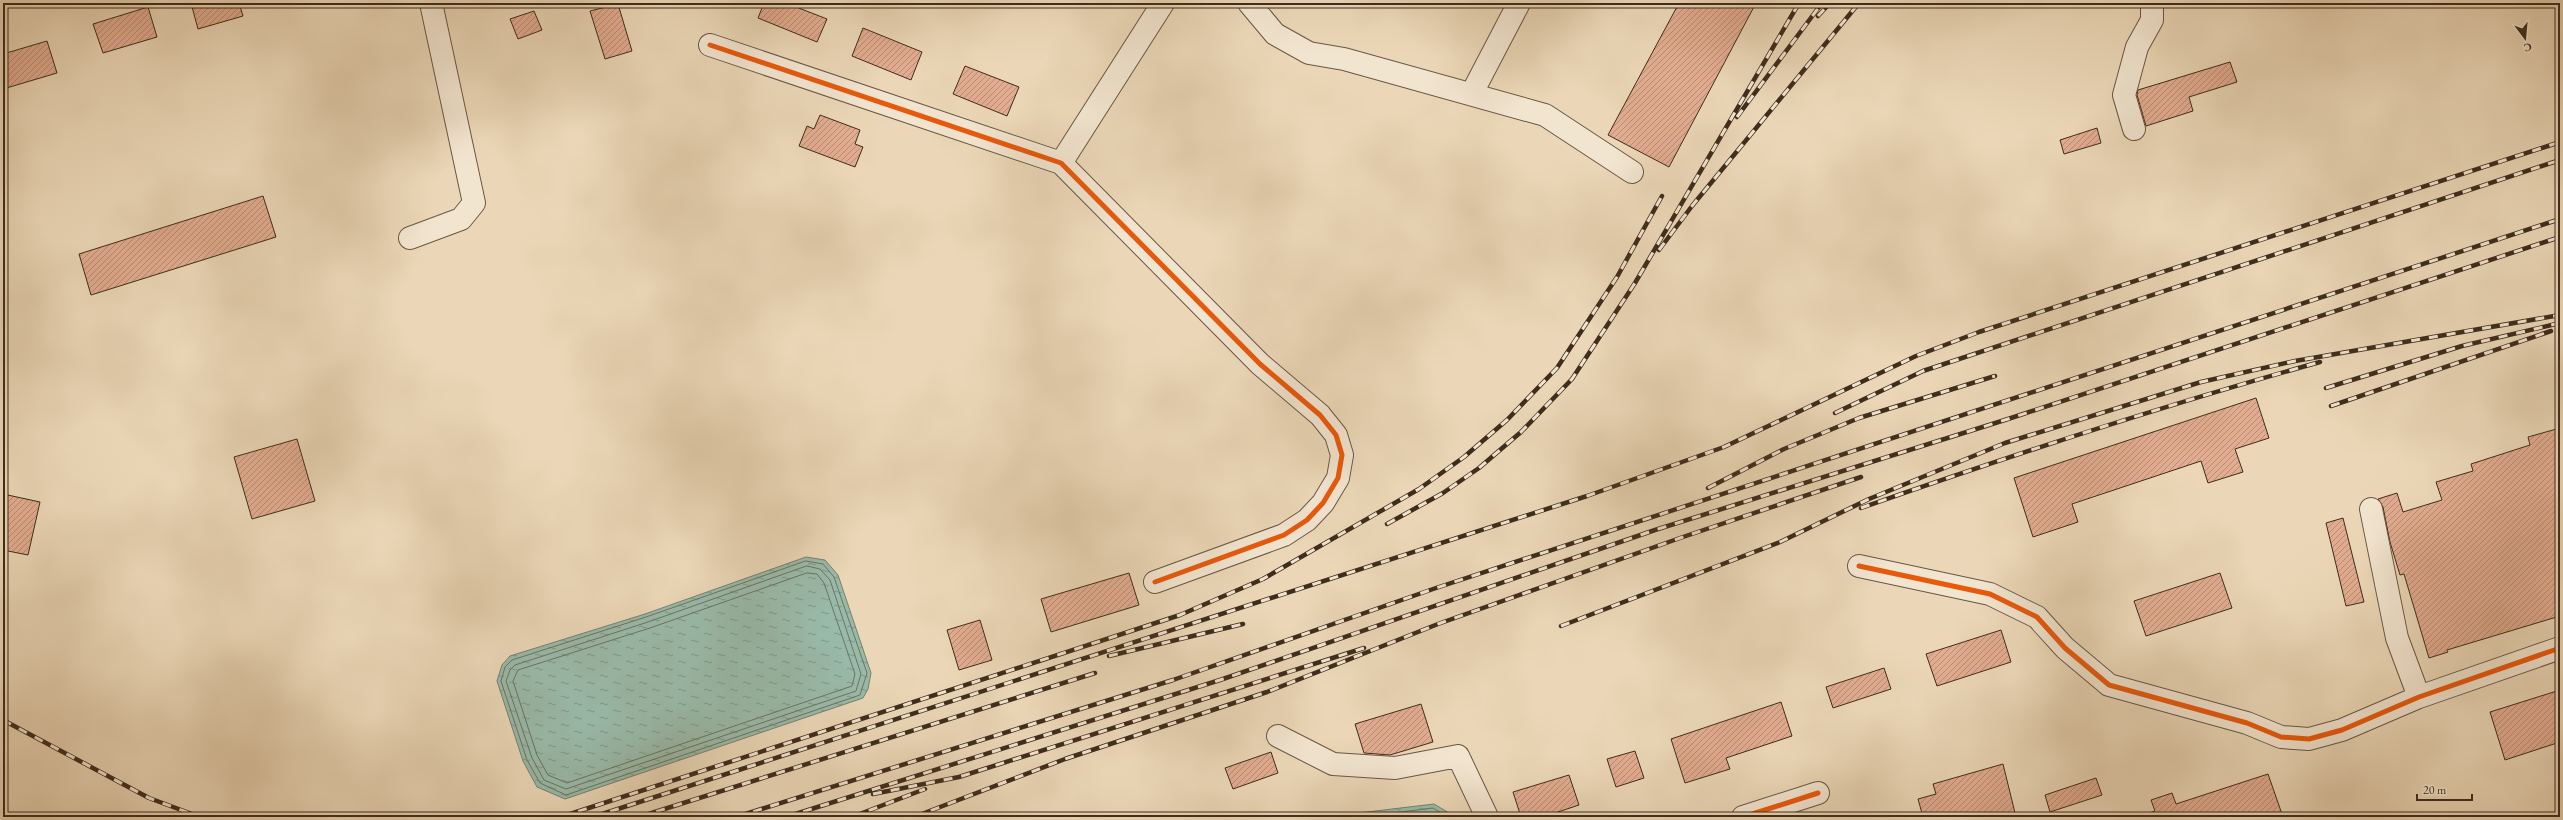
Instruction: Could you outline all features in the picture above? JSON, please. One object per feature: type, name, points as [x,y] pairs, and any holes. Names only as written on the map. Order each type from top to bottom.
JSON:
[{"type":"street","points":[[410,238],[461,219],[474,203],[431,3]]},
{"type":"street","points":[[1061,163],[1163,3]]},
{"type":"street","points":[[1249,3],[1275,34],[1308,53],[1344,59],[1472,93],[1545,115],[1632,172]]},
{"type":"street","points":[[1472,93],[1519,3]]},
{"type":"street","points":[[2134,129],[2124,95],[2136,47],[2152,20],[2152,3]]},
{"type":"street","points":[[710,45],[1061,163],[1260,364],[1320,415],[1336,435],[1342,455],[1338,478],[1323,503],[1307,520],[1284,535],[1155,582]]},
{"type":"street","points":[[2371,510],[2397,638],[2419,697]]},
{"type":"street","points":[[1859,566],[1990,594],[2037,617],[2065,648],[2109,685],[2247,723],[2281,737],[2309,739],[2342,730],[2419,697],[2560,648]]},
{"type":"street","points":[[1278,736],[1333,764],[1395,768],[1458,756],[1487,817]]},
{"type":"street","points":[[1743,817],[1818,793]]},
{"type":"water","points":[[806,557],[825,560],[838,575],[871,673],[868,689],[863,698],[565,799],[537,787],[523,761],[497,681],[502,665],[510,656],[645,614]]},
{"type":"water","points":[[1434,804],[1456,817],[1325,817]]},
{"type":"building","points":[[191,3],[239,3],[243,16],[198,29]]},
{"type":"building","points":[[764,3],[786,3],[827,19],[817,42],[758,18]]},
{"type":"building","points":[[1679,3],[1756,3],[1669,167],[1608,135]]},
{"type":"building","points":[[618,4],[632,51],[605,59],[590,11]]},
{"type":"building","points":[[148,7],[157,37],[103,53],[93,24]]},
{"type":"building","points":[[534,11],[542,30],[518,39],[510,19]]},
{"type":"building","points":[[863,28],[922,52],[911,80],[852,56]]},
{"type":"building","points":[[47,41],[57,73],[3,89],[3,54]]},
{"type":"building","points":[[2230,62],[2237,82],[2189,97],[2193,111],[2146,126],[2137,95],[2138,90]]},
{"type":"building","points":[[965,66],[1019,87],[1007,116],[953,94]]},
{"type":"building","points":[[820,115],[860,130],[855,144],[863,147],[855,167],[799,146],[807,126],[814,129]]},
{"type":"building","points":[[2097,128],[2101,143],[2064,154],[2060,140]]},
{"type":"building","points":[[263,196],[276,237],[91,295],[79,254]]},
{"type":"building","points":[[2256,398],[2269,438],[2235,449],[2243,472],[2208,483],[2201,461],[2072,504],[2078,522],[2033,537],[2014,478]]},
{"type":"building","points":[[2560,428],[2560,598],[2555,598],[2560,616],[2447,650],[2448,652],[2429,658],[2404,574],[2400,575],[2390,542],[2383,507],[2378,499],[2397,493],[2403,512],[2442,500],[2436,482],[2473,471],[2471,464],[2530,445],[2528,437]]},
{"type":"building","points":[[297,439],[315,501],[252,519],[234,457]]},
{"type":"building","points":[[3,494],[40,502],[28,555],[3,550]]},
{"type":"building","points":[[2343,518],[2364,602],[2346,606],[2326,523]]},
{"type":"building","points":[[1129,573],[1139,605],[1051,632],[1041,599]]},
{"type":"building","points":[[2220,573],[2232,608],[2146,636],[2134,601]]},
{"type":"building","points":[[980,620],[992,660],[959,670],[947,630]]},
{"type":"building","points":[[2001,630],[2011,662],[1937,686],[1926,654]]},
{"type":"building","points":[[1884,668],[1891,689],[1833,708],[1826,687]]},
{"type":"building","points":[[2560,690],[2560,742],[2505,760],[2490,712]]},
{"type":"building","points":[[1781,702],[1792,736],[1726,758],[1730,769],[1685,783],[1671,739]]},
{"type":"building","points":[[1421,704],[1433,742],[1390,755],[1364,753],[1355,724]]},
{"type":"building","points":[[1635,751],[1644,778],[1616,787],[1607,759]]},
{"type":"building","points":[[1271,752],[1278,773],[1233,789],[1225,768]]},
{"type":"building","points":[[2003,764],[2016,817],[1923,817],[1918,799],[1936,794],[1933,784]]},
{"type":"building","points":[[2268,774],[2283,817],[2146,817],[2146,814],[2155,811],[2151,800],[2172,793],[2176,804]]},
{"type":"building","points":[[1569,775],[1579,805],[1543,817],[1521,817],[1513,792]]},
{"type":"building","points":[[2096,778],[2102,795],[2050,812],[2045,795]]},
{"type":"railway","points":[[1387,524],[1443,493],[1479,468],[1521,432],[1572,379],[1635,283],[1799,3]]},
{"type":"railway","points":[[1737,117],[1822,3]]},
{"type":"railway","points":[[1818,16],[1830,3]]},
{"type":"railway","points":[[1659,250],[1692,206],[1859,3]]},
{"type":"railway","points":[[593,817],[1587,496],[1724,447],[1916,356],[1979,332],[2560,142]]},
{"type":"railway","points":[[1835,413],[1923,371],[2560,160]]},
{"type":"railway","points":[[561,817],[1180,615],[1263,579],[1419,489],[1464,457],[1507,420],[1557,368],[1617,277],[1662,196]]},
{"type":"railway","points":[[736,817],[1173,680],[1436,588],[2560,219]]},
{"type":"railway","points":[[786,817],[1220,680],[1655,530],[2008,419],[2560,237]]},
{"type":"railway","points":[[1561,626],[1780,542],[1869,499],[2005,443],[2201,382],[2295,361],[2560,315]]},
{"type":"railway","points":[[2326,388],[2462,346],[2560,323]]},
{"type":"railway","points":[[2331,406],[2551,331]]},
{"type":"railway","points":[[1861,508],[2089,431],[2262,378],[2320,362]]},
{"type":"railway","points":[[1708,488],[1784,449],[1859,418],[1995,376]]},
{"type":"railway","points":[[914,817],[1065,759],[1267,692],[1438,624],[1680,538],[1861,477]]},
{"type":"railway","points":[[1109,656],[1243,624]]},
{"type":"railway","points":[[873,794],[959,777],[1364,648]]},
{"type":"railway","points":[[639,817],[1095,673]]},
{"type":"railway","points":[[3,720],[149,798],[200,817]]},
{"type":"railway","points":[[852,817],[925,789]]},
{"type":"cycle path","points":[[710,45],[1061,163],[1260,364],[1320,415],[1336,435],[1342,455],[1338,478],[1323,503],[1307,520],[1284,535],[1155,582]]},
{"type":"cycle path","points":[[1859,566],[1990,594],[2037,617],[2065,648],[2109,685],[2247,723],[2281,737],[2309,739],[2342,730],[2419,697],[2560,648]]},
{"type":"cycle path","points":[[1743,817],[1818,793]]}]
